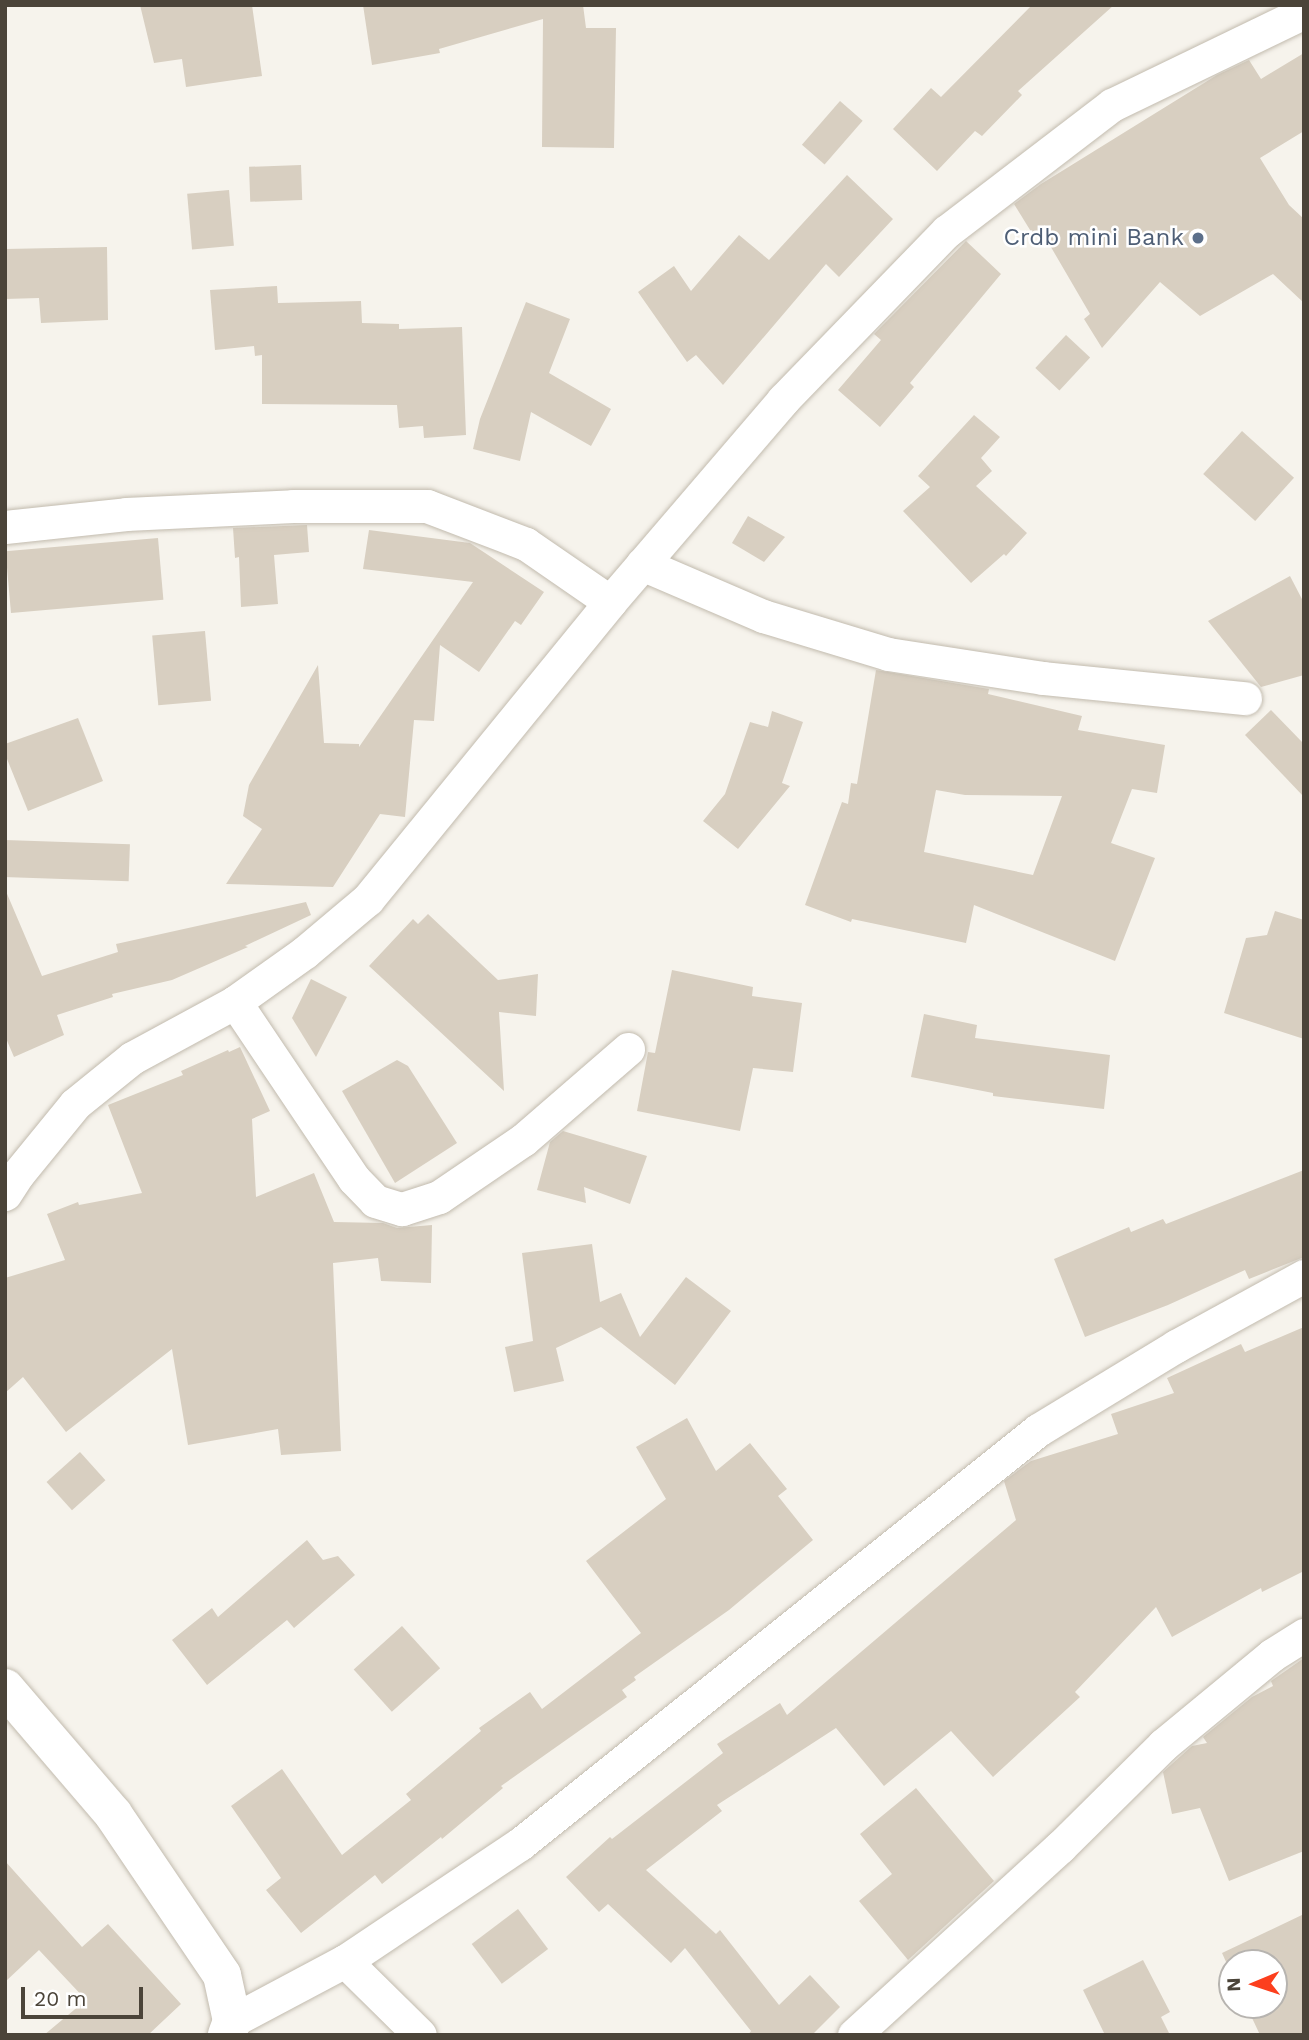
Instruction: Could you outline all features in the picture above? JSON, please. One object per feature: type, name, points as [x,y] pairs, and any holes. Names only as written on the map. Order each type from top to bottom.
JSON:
[{"type":"street","points":[[5,1194],[75,1104],[132,1058],[236,1002],[305,952],[368,899],[610,602],[783,400],[947,231],[1112,105],[1304,12]]},
{"type":"street","points":[[5,527],[126,514],[292,506],[427,506],[526,544],[610,602]]},
{"type":"street","points":[[642,564],[763,616],[888,654],[1044,678],[1245,698]]},
{"type":"street","points":[[236,1002],[354,1179],[375,1201],[402,1209],[439,1197],[523,1140],[628,1049]]},
{"type":"street","points":[[5,1688],[121,1825],[222,1975],[230,2028],[345,1961],[520,1844],[1038,1430],[1176,1346],[1304,1276]]},
{"type":"street","points":[[854,2035],[1060,1847],[1163,1745],[1272,1655],[1304,1635]]},
{"type":"street","points":[[345,1961],[420,2035]]},
{"type":"building","points":[[140,5],[252,5],[262,76],[186,87],[182,59],[154,63]]},
{"type":"building","points":[[363,5],[583,5],[586,28],[616,28],[614,148],[542,147],[543,19],[439,49],[440,53],[372,65]]},
{"type":"building","points":[[1032,5],[1114,5],[1018,91],[1022,95],[982,136],[975,131],[937,171],[893,129],[931,88],[941,97]]},
{"type":"building","points":[[1304,53],[1304,131],[1260,158],[1289,205],[1304,219],[1304,303],[1273,274],[1200,316],[1160,282],[1102,348],[1084,319],[1090,314],[1041,230],[1035,238],[1014,204],[1041,184],[1217,75],[1249,60],[1261,79]]},
{"type":"building","points":[[840,101],[863,121],[825,164],[802,145]]},
{"type":"building","points":[[301,165],[302,200],[250,202],[249,167]]},
{"type":"building","points":[[847,175],[893,219],[839,277],[826,264],[723,385],[696,355],[687,362],[638,292],[674,266],[691,291],[739,235],[769,260]]},
{"type":"building","points":[[229,190],[234,246],[192,249],[187,194]]},
{"type":"building","points":[[966,241],[1001,274],[910,383],[914,387],[880,427],[838,390],[881,340],[874,334]]},
{"type":"building","points":[[107,247],[108,320],[41,323],[39,298],[5,299],[5,249]]},
{"type":"building","points":[[277,286],[278,303],[361,301],[362,323],[399,324],[399,329],[462,327],[466,435],[424,438],[423,426],[399,428],[397,405],[262,404],[262,355],[255,356],[254,346],[215,350],[210,290]]},
{"type":"building","points":[[526,302],[570,319],[549,373],[611,409],[591,446],[531,412],[520,461],[473,449],[480,419]]},
{"type":"building","points":[[1066,335],[1090,358],[1059,390],[1035,368]]},
{"type":"building","points":[[974,415],[1000,437],[981,458],[992,471],[976,486],[1027,533],[1006,556],[1004,554],[971,583],[903,511],[930,487],[918,476]]},
{"type":"building","points":[[1242,431],[1294,478],[1255,521],[1203,474]]},
{"type":"building","points":[[748,516],[785,537],[764,562],[732,543]]},
{"type":"building","points":[[307,525],[309,552],[274,555],[278,604],[241,607],[239,557],[235,558],[233,528]]},
{"type":"building","points":[[369,530],[470,543],[544,592],[521,625],[515,621],[479,672],[440,645],[434,721],[414,720],[405,817],[380,814],[333,887],[226,884],[262,829],[243,816],[249,785],[318,665],[324,743],[359,744],[359,747],[473,582],[363,569]]},
{"type":"building","points":[[158,538],[163,600],[11,613],[6,551]]},
{"type":"building","points":[[1290,576],[1304,603],[1304,675],[1261,687],[1208,621]]},
{"type":"building","points":[[205,631],[211,701],[158,705],[152,636]]},
{"type":"building","points":[[876,670],[989,689],[988,694],[1082,716],[1078,730],[1165,745],[1157,793],[1132,789],[1111,843],[1155,858],[1115,961],[974,905],[966,943],[852,919],[851,922],[805,905],[842,802],[848,804],[851,783],[857,784]],"holes":[[[936,790],[965,795],[1062,796],[1033,875],[924,852]]]},
{"type":"building","points":[[1271,710],[1304,744],[1304,797],[1245,735]]},
{"type":"building","points":[[772,711],[803,722],[782,783],[790,786],[738,849],[703,821],[725,794],[750,722],[768,727]]},
{"type":"building","points":[[78,718],[103,781],[28,811],[5,754],[5,744]]},
{"type":"building","points":[[5,840],[130,844],[129,881],[5,877]]},
{"type":"building","points":[[5,889],[42,976],[118,952],[116,944],[306,902],[311,915],[245,946],[248,947],[172,980],[112,994],[113,997],[57,1015],[64,1035],[14,1057],[5,1036]]},
{"type":"building","points":[[1275,911],[1304,920],[1304,1039],[1224,1013],[1246,938],[1267,935]]},
{"type":"building","points":[[428,914],[498,980],[538,974],[536,1016],[499,1012],[504,1091],[369,966],[413,919],[418,924]]},
{"type":"building","points":[[672,970],[753,987],[752,996],[802,1003],[793,1072],[753,1068],[740,1131],[637,1111],[648,1052],[655,1053]]},
{"type":"building","points":[[311,979],[347,997],[316,1057],[292,1018]]},
{"type":"building","points":[[924,1014],[977,1025],[975,1038],[1110,1055],[1104,1109],[993,1096],[993,1093],[911,1077]]},
{"type":"building","points":[[240,1047],[270,1111],[252,1119],[256,1197],[314,1173],[334,1222],[383,1223],[397,1228],[432,1225],[431,1283],[381,1281],[378,1258],[333,1263],[341,1451],[281,1455],[278,1429],[188,1445],[172,1349],[66,1432],[23,1377],[5,1393],[5,1278],[65,1260],[47,1214],[78,1202],[79,1205],[142,1193],[108,1105],[183,1075],[181,1071]]},
{"type":"building","points":[[397,1060],[408,1066],[457,1143],[395,1183],[342,1091]]},
{"type":"building","points":[[563,1131],[647,1156],[630,1204],[584,1187],[586,1203],[537,1190],[550,1142]]},
{"type":"building","points":[[1304,1170],[1304,1257],[1249,1279],[1245,1270],[1168,1305],[1085,1337],[1054,1259],[1129,1227],[1131,1232],[1163,1219],[1166,1224]]},
{"type":"building","points":[[592,1244],[600,1302],[621,1293],[640,1337],[686,1277],[731,1311],[675,1385],[601,1327],[556,1348],[564,1381],[514,1392],[505,1347],[533,1341],[522,1253]]},
{"type":"building","points":[[1304,1327],[1304,1571],[1262,1592],[1261,1588],[1172,1637],[1156,1607],[1075,1692],[1080,1697],[993,1777],[951,1731],[884,1786],[836,1728],[717,1805],[722,1811],[646,1870],[716,1934],[720,1930],[779,2005],[810,1975],[840,2007],[812,2035],[748,2035],[751,2031],[685,1948],[671,1963],[608,1904],[599,1912],[566,1877],[610,1837],[612,1839],[723,1753],[717,1744],[780,1703],[787,1715],[1016,1520],[1004,1481],[1031,1461],[1118,1434],[1111,1414],[1174,1393],[1167,1378],[1241,1344],[1245,1352]]},
{"type":"building","points":[[687,1418],[716,1471],[750,1443],[787,1489],[778,1496],[813,1540],[729,1610],[634,1677],[636,1680],[622,1690],[627,1697],[501,1786],[503,1788],[442,1839],[441,1837],[382,1884],[375,1875],[301,1933],[266,1890],[281,1878],[231,1806],[282,1769],[342,1855],[411,1800],[406,1794],[481,1731],[479,1728],[530,1692],[542,1709],[641,1633],[586,1561],[666,1499],[636,1447]]},
{"type":"building","points":[[80,1452],[105,1480],[72,1510],[47,1482]]},
{"type":"building","points":[[307,1540],[323,1560],[338,1556],[355,1575],[294,1628],[287,1620],[207,1685],[172,1640],[212,1608],[218,1617]]},
{"type":"building","points":[[402,1626],[440,1668],[392,1712],[354,1669]]},
{"type":"building","points":[[1304,1658],[1304,1851],[1229,1881],[1200,1808],[1172,1814],[1163,1772],[1192,1746],[1207,1743],[1203,1737],[1252,1697],[1273,1686],[1271,1681]]},
{"type":"building","points":[[916,1788],[994,1881],[908,1960],[859,1901],[892,1874],[860,1834]]},
{"type":"building","points":[[5,1861],[82,1947],[108,1924],[181,2004],[148,2035],[44,2035],[86,2000],[39,1950],[5,1982]]},
{"type":"building","points":[[518,1909],[548,1949],[502,1984],[472,1944]]},
{"type":"building","points":[[1304,1914],[1304,2035],[1260,2035],[1253,2019],[1288,2019],[1288,1949],[1230,1949]]},
{"type":"building","points":[[1143,1960],[1170,2012],[1161,2017],[1170,2035],[1105,2035],[1083,1990]]},
{"type":"place","name":"Crdb mini Bank","points":[[1198,238]]}]
